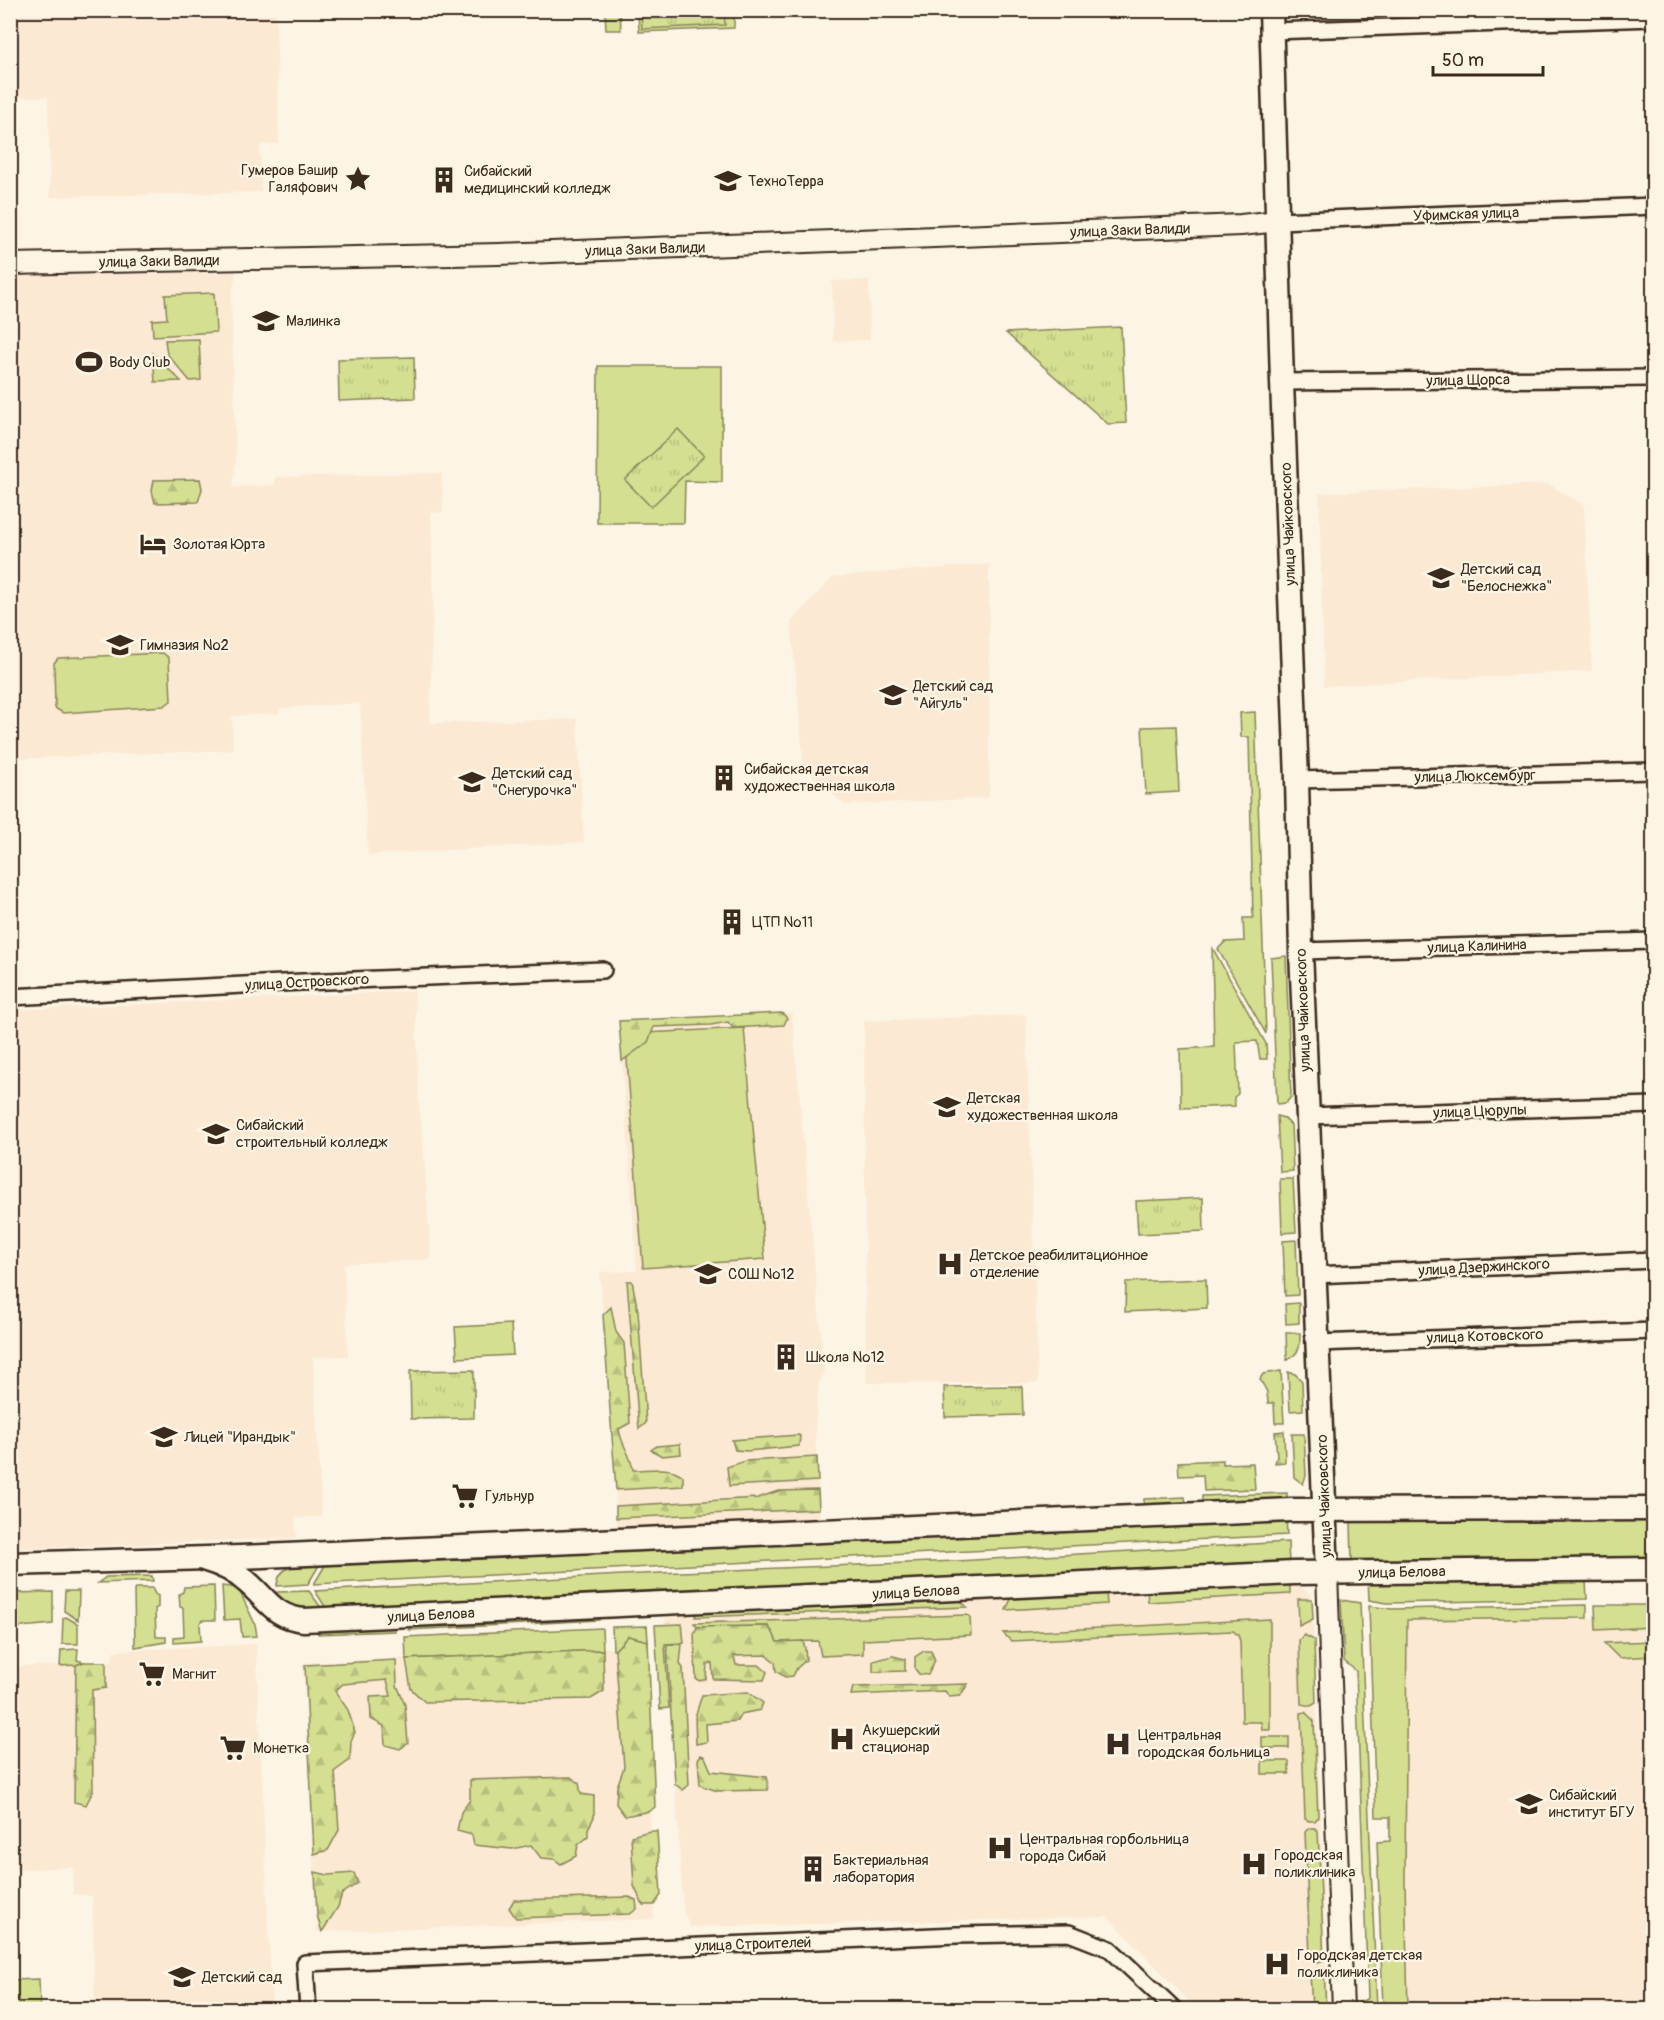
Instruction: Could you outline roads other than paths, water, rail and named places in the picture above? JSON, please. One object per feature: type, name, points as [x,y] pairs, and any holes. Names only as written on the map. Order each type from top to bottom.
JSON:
[{"type":"main road","name":"улица Чайковского","points":[[1271,21],[1301,951],[1327,1573]]},
{"type":"main road","name":"улица Белова","points":[[10,1564],[240,1557],[1325,1510],[1653,1509]]},
{"type":"main road","points":[[265,1601],[263,1574],[278,1555]]},
{"type":"main road","points":[[240,1557],[263,1574]]},
{"type":"main road","name":"улица Белова","points":[[199,1558],[217,1563],[247,1582],[277,1612],[294,1619],[349,1619],[1327,1573],[1653,1569]]},
{"type":"street","points":[[1271,21],[1653,18]]},
{"type":"street","name":"Уфимская улица","points":[[1278,221],[1653,206]]},
{"type":"street","name":"улица Заки Валиди","points":[[10,264],[499,254],[974,237],[1241,225],[1278,221]]},
{"type":"street","name":"улица Щорса","points":[[1282,382],[1653,378]]},
{"type":"street","name":"улица Люксембург","points":[[1297,780],[1653,771]]},
{"type":"street","name":"улица Калинина","points":[[1301,951],[1653,941]]},
{"type":"street","name":"улица Островского","points":[[10,997],[603,970]]},
{"type":"street","name":"улица Цюрупы","points":[[1307,1116],[1653,1105]]},
{"type":"street","name":"улица Дзержинского","points":[[1314,1275],[1653,1260]]},
{"type":"street","name":"улица Котовского","points":[[1317,1343],[1653,1331]]},
{"type":"street","name":"улица Чайковского","points":[[1327,1573],[1343,2010]]},
{"type":"street","name":"улица Строителей","points":[[308,2010],[305,1963],[945,1936],[1069,1933],[1110,1949],[1175,2010]]},
{"type":"place","name":"Гумеров Башир Галяфович","points":[[358,179]]},
{"type":"place","name":"Сибайский медицинский колледж","points":[[444,180]]},
{"type":"place","name":"ТехноТерра","points":[[728,181]]},
{"type":"place","name":"Малинка","points":[[266,321]]},
{"type":"place","name":"Body Club","points":[[89,362]]},
{"type":"place","name":"Золотая Юрта","points":[[153,544]]},
{"type":"place","name":"Детский сад \"Белоснежка\"","points":[[1441,578]]},
{"type":"place","name":"Гимназия №2","points":[[120,645]]},
{"type":"place","name":"Детский сад \"Айгуль\"","points":[[893,695]]},
{"type":"place","name":"Сибайская детская художественная школа","points":[[724,778]]},
{"type":"place","name":"Детский сад \"Снегурочка\"","points":[[472,782]]},
{"type":"place","name":"ЦТП №11","points":[[732,922]]},
{"type":"place","name":"Детская художественная школа","points":[[947,1107]]},
{"type":"place","name":"Сибайский строительный колледж","points":[[216,1134]]},
{"type":"place","name":"Детское реабилитационное отделение","points":[[950,1264]]},
{"type":"place","name":"СОШ №12","points":[[708,1274]]},
{"type":"place","name":"Школа №12","points":[[786,1357]]},
{"type":"place","name":"Лицей \"Ирандык\"","points":[[164,1437]]},
{"type":"place","name":"Гульнур","points":[[465,1496]]},
{"type":"place","name":"Магнит","points":[[152,1674]]},
{"type":"place","name":"Акушерский стационар","points":[[842,1739]]},
{"type":"place","name":"Центральная городская больница","points":[[1118,1744]]},
{"type":"place","name":"Монетка","points":[[233,1748]]},
{"type":"place","name":"Сибайский институт БГУ","points":[[1529,1804]]},
{"type":"place","name":"Центральная горбольница города Сибай","points":[[1000,1848]]},
{"type":"place","name":"Городская поликлиника","points":[[1254,1864]]},
{"type":"place","name":"Бактериальная лаборатория","points":[[813,1869]]},
{"type":"place","name":"Городская детская поликлиника","points":[[1277,1964]]},
{"type":"place","name":"Детский сад","points":[[182,1977]]}]
